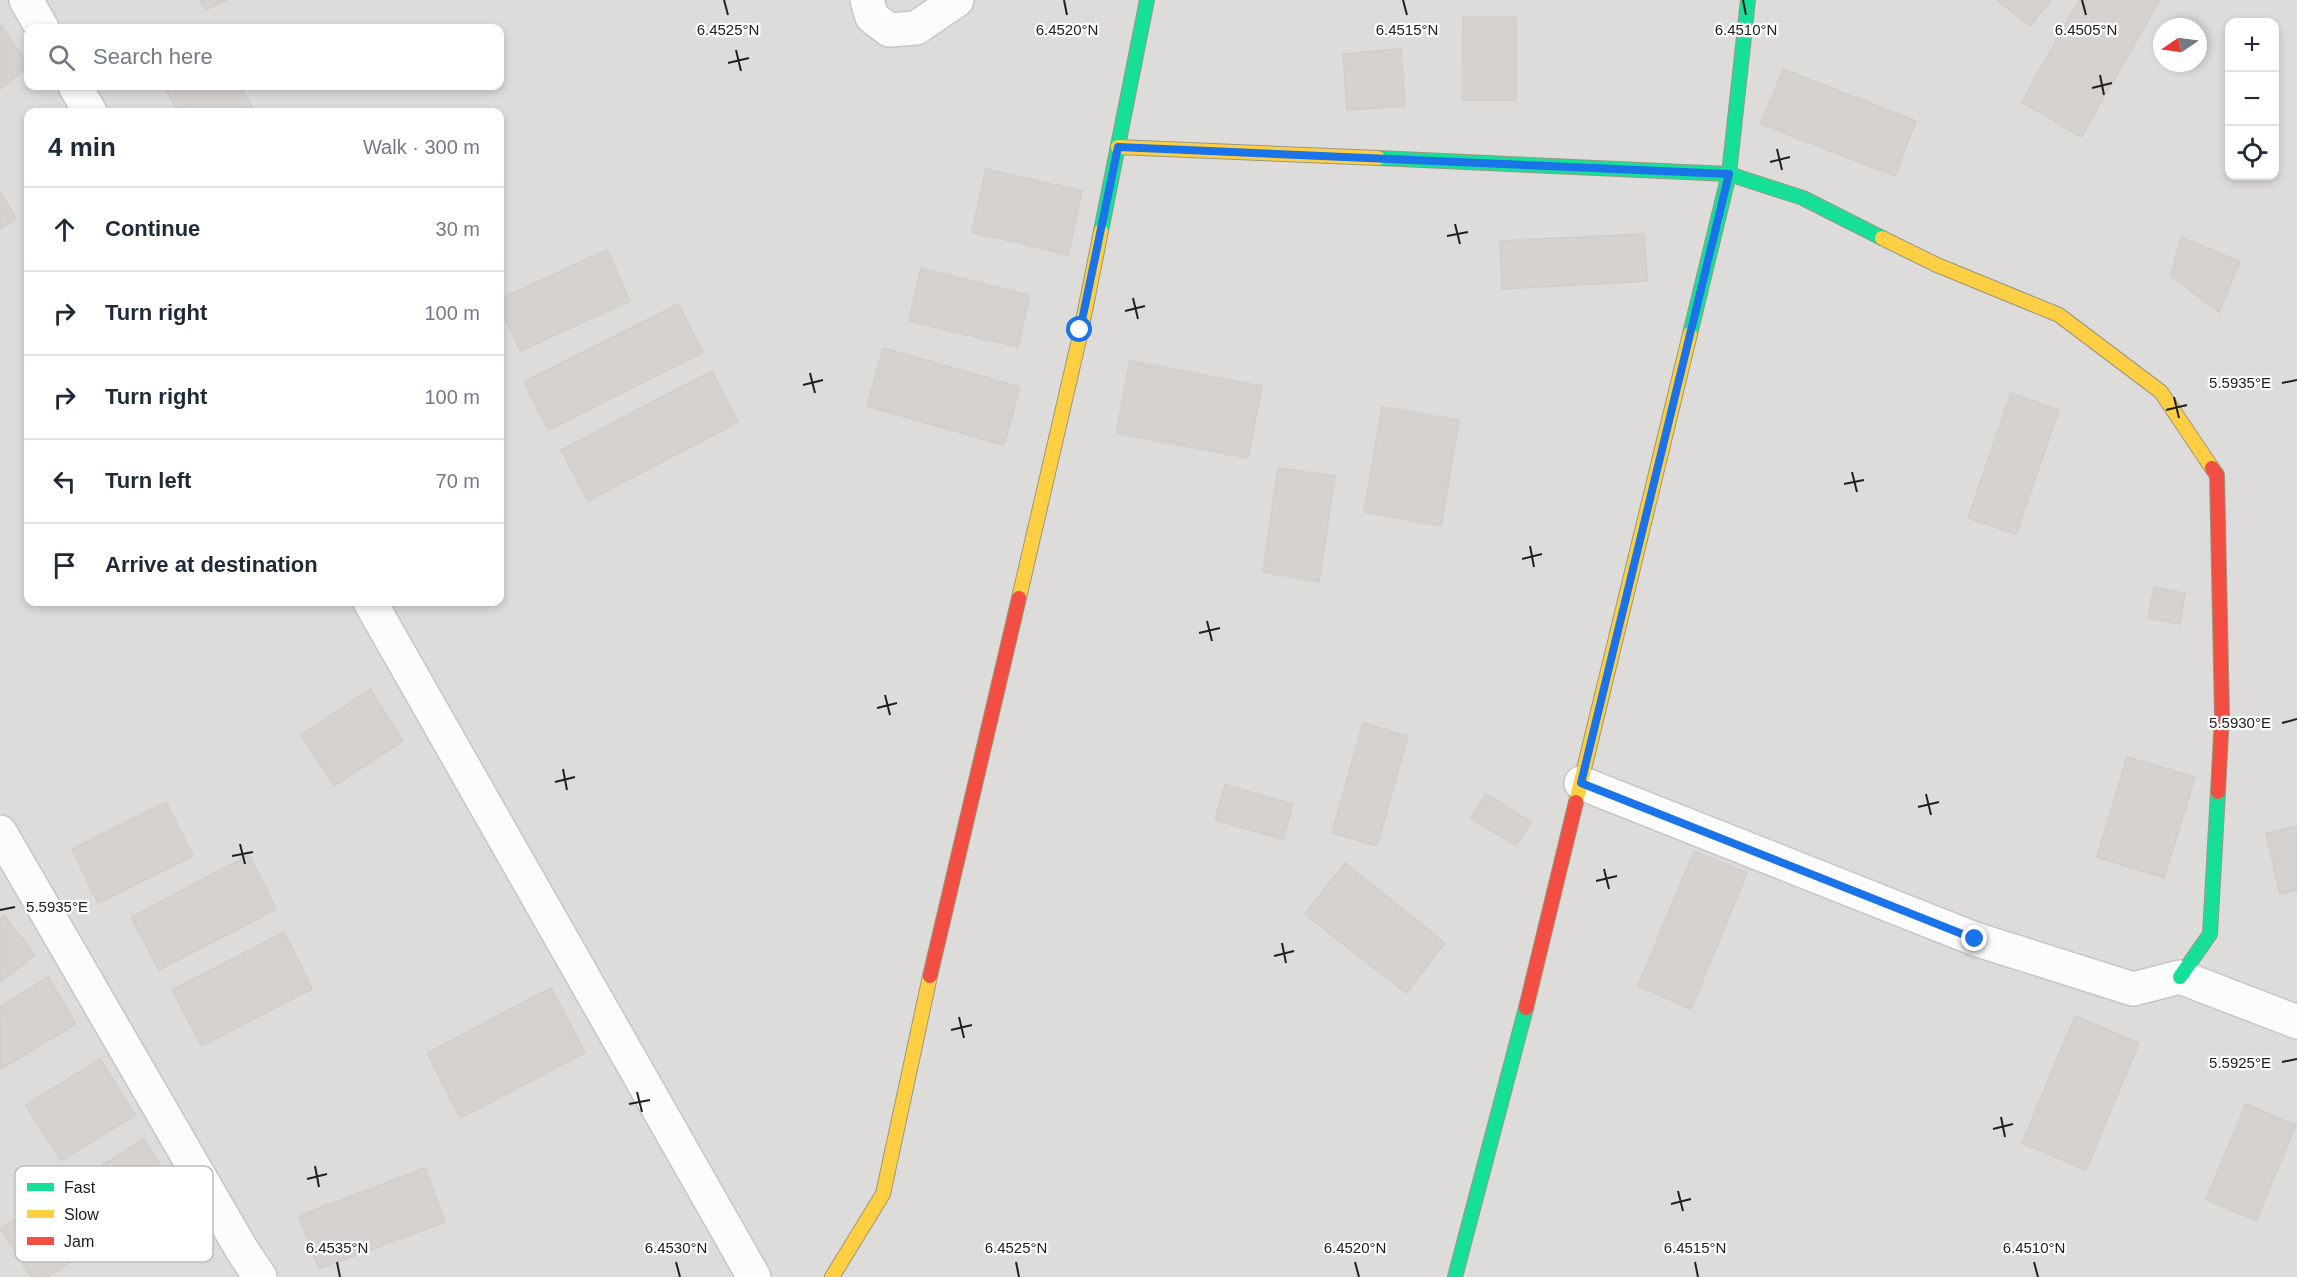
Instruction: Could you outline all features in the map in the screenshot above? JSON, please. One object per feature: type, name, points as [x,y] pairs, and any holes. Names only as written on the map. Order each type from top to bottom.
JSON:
[{"type":"street","points":[[26,0],[40,24]]},
{"type":"street","points":[[867,0],[872,17],[889,30],[916,28],[957,0]]},
{"type":"street","points":[[1455,1277],[1532,984],[1729,174],[1748,0]]},
{"type":"street","points":[[831,1277],[884,1194],[930,978],[1080,330],[1118,147],[1142,3]]},
{"type":"street","points":[[77,90],[88,108]]},
{"type":"street","points":[[1118,147],[1729,174],[1803,198],[1936,265],[2059,315],[2161,392],[2217,475],[2222,716],[2211,934],[2180,977]]},
{"type":"street","points":[[372,606],[754,1277]]},
{"type":"street","points":[[1581,783],[1975,939],[2133,989],[2180,977],[2297,1022]]},
{"type":"street","points":[[0,832],[193,1166]]},
{"type":"street","points":[[213,1200],[242,1250],[261,1277]]},
{"type":"shaded area","points":[[0,0],[2297,0],[2297,1277],[0,1277]]},
{"type":"building","points":[[200,0],[228,0],[205,10]]},
{"type":"building","points":[[1997,0],[2051,0],[2030,26]]},
{"type":"building","points":[[2079,0],[2160,0],[2081,137],[2022,102]]},
{"type":"building","points":[[1463,17],[1516,17],[1516,100],[1462,100]]},
{"type":"building","points":[[0,25],[24,58],[24,70],[0,89]]},
{"type":"building","points":[[1401,49],[1405,106],[1347,110],[1343,54]]},
{"type":"building","points":[[1783,69],[1916,121],[1895,176],[1761,124]]},
{"type":"building","points":[[165,90],[242,90],[253,108],[177,108]]},
{"type":"building","points":[[986,169],[1082,191],[1068,255],[972,232]]},
{"type":"building","points":[[0,192],[16,218],[0,229]]},
{"type":"building","points":[[1644,234],[1647,281],[1502,289],[1500,241]]},
{"type":"building","points":[[2181,237],[2240,262],[2219,312],[2171,276]]},
{"type":"building","points":[[607,250],[630,301],[520,351],[504,315],[504,297]]},
{"type":"building","points":[[921,268],[1030,295],[1018,347],[909,321]]},
{"type":"building","points":[[678,304],[703,352],[548,430],[524,382]]},
{"type":"building","points":[[883,348],[1020,387],[1004,445],[867,406]]},
{"type":"building","points":[[1130,361],[1262,386],[1248,458],[1116,433]]},
{"type":"building","points":[[712,371],[738,422],[588,501],[561,450]]},
{"type":"building","points":[[2011,393],[2059,410],[2016,534],[1968,518]]},
{"type":"building","points":[[1382,407],[1459,420],[1441,526],[1364,512]]},
{"type":"building","points":[[1278,468],[1335,476],[1319,582],[1263,572]]},
{"type":"building","points":[[2154,587],[2185,593],[2180,624],[2148,618]]},
{"type":"building","points":[[370,689],[403,741],[334,786],[301,735]]},
{"type":"building","points":[[1363,723],[1408,736],[1377,846],[1332,833]]},
{"type":"building","points":[[2127,757],[2195,777],[2164,878],[2097,857]]},
{"type":"building","points":[[1225,785],[1293,804],[1283,839],[1215,820]]},
{"type":"building","points":[[1486,794],[1531,822],[1516,846],[1471,818]]},
{"type":"building","points":[[166,802],[193,856],[98,903],[72,849]]},
{"type":"building","points":[[2297,826],[2297,890],[2280,894],[2266,833]]},
{"type":"building","points":[[1694,851],[1747,873],[1691,1009],[1638,986]]},
{"type":"building","points":[[249,855],[276,909],[159,970],[131,917]]},
{"type":"building","points":[[1345,863],[1445,943],[1406,993],[1305,914]]},
{"type":"building","points":[[4,915],[35,955],[0,982],[0,918]]},
{"type":"building","points":[[284,932],[312,989],[202,1046],[172,990]]},
{"type":"building","points":[[48,977],[76,1024],[1,1069],[0,1007]]},
{"type":"building","points":[[551,988],[585,1053],[460,1118],[427,1053]]},
{"type":"building","points":[[2075,1016],[2139,1043],[2086,1170],[2022,1143]]},
{"type":"building","points":[[100,1059],[135,1115],[61,1161],[26,1105]]},
{"type":"building","points":[[2246,1104],[2296,1125],[2256,1221],[2206,1199]]},
{"type":"building","points":[[144,1139],[161,1166],[101,1166]]},
{"type":"building","points":[[425,1168],[445,1222],[319,1269],[299,1216]]},
{"type":"building","points":[[15,1220],[15,1251],[1,1229]]},
{"type":"building","points":[[22,1262],[71,1262],[47,1277],[31,1277]]},
{"type":"traffic: fast","points":[[1101,231],[1147,0]]},
{"type":"traffic: fast","points":[[1690,334],[1729,174],[1748,0]]},
{"type":"traffic: fast","points":[[1378,158],[1729,174],[1803,198],[1882,238]]},
{"type":"traffic: fast","points":[[2180,977],[2210,934],[2218,792]]},
{"type":"traffic: fast","points":[[1455,1277],[1526,1008]]},
{"type":"traffic: slow","points":[[1118,147],[1378,158]]},
{"type":"traffic: slow","points":[[1019,598],[1081,331],[1101,231]]},
{"type":"traffic: slow","points":[[1882,238],[1937,265],[2059,315],[2161,392],[2212,468]]},
{"type":"traffic: slow","points":[[1576,802],[1690,334]]},
{"type":"traffic: slow","points":[[832,1277],[883,1194],[930,976]]},
{"type":"traffic: jam","points":[[2212,468],[2217,475],[2222,715],[2218,792]]},
{"type":"traffic: jam","points":[[930,976],[1019,598]]},
{"type":"traffic: jam","points":[[1526,1008],[1576,802]]},
{"type":"route","points":[[1080,330],[1118,147],[1729,174],[1581,783],[1975,939]]}]
